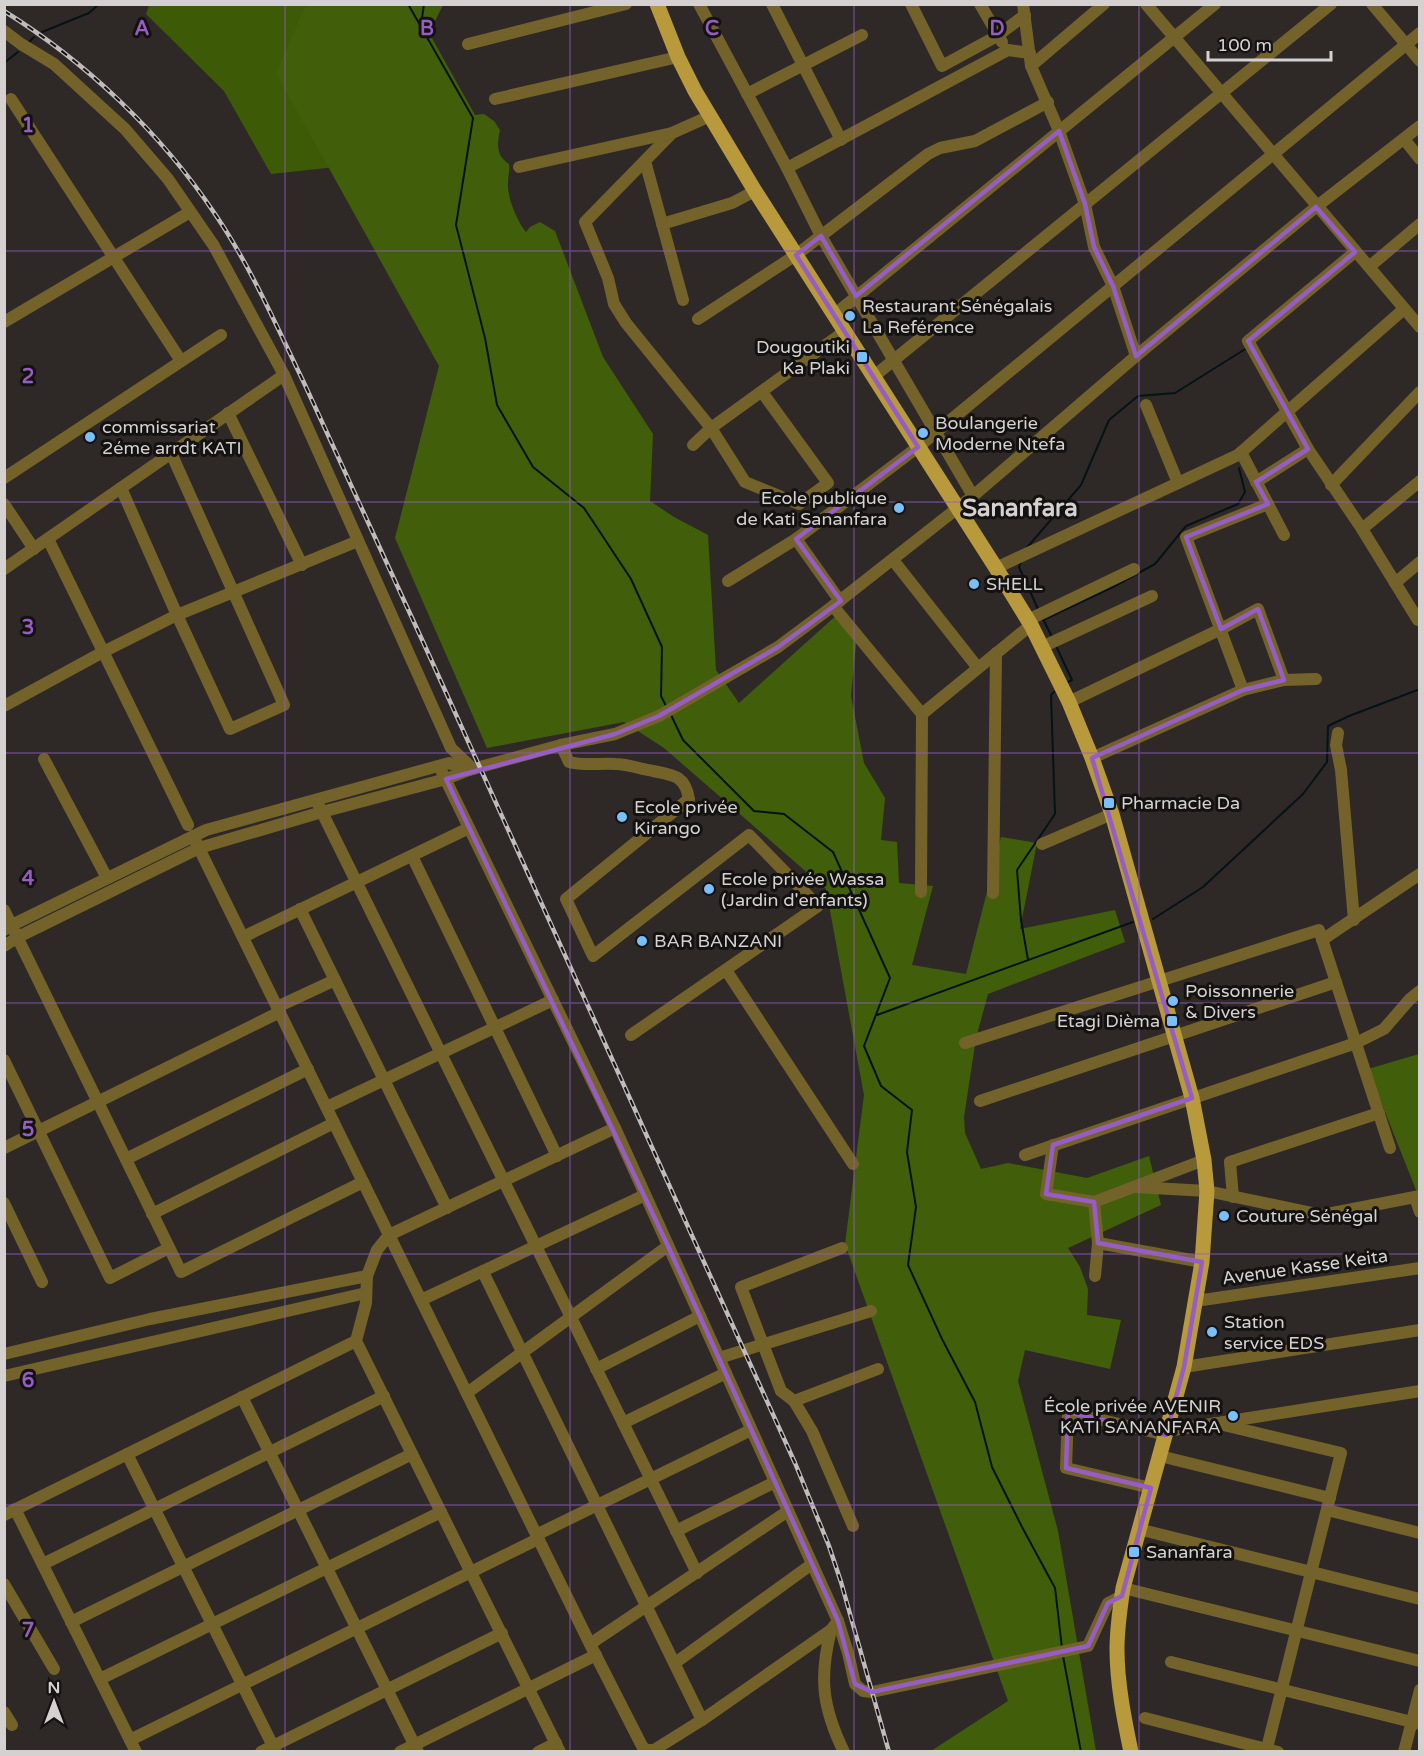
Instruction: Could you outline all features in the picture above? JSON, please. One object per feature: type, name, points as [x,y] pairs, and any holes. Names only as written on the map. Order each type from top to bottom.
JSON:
[{"type":"main road","points":[[657,4],[678,57],[695,91],[755,191],[1030,622],[1069,702],[1112,814],[1192,1098],[1204,1160],[1207,1191],[1202,1262],[1184,1367],[1122,1592],[1117,1648],[1118,1675],[1131,1752]]},
{"type":"street","points":[[468,44],[626,4]]},
{"type":"street","points":[[699,4],[821,236],[973,496]]},
{"type":"street","points":[[772,4],[841,140]]},
{"type":"street","points":[[911,4],[942,66],[997,36],[1024,10]]},
{"type":"street","points":[[980,4],[997,36],[1008,50]]},
{"type":"street","points":[[1031,66],[1104,4]]},
{"type":"street","points":[[1146,4],[1316,207],[1404,309],[1418,321]]},
{"type":"street","points":[[834,315],[1215,4]]},
{"type":"street","points":[[873,376],[1331,4]]},
{"type":"street","points":[[1372,4],[1419,61]]},
{"type":"street","points":[[1024,10],[1031,66],[1059,131],[1085,204],[1094,247],[1113,285],[1136,356]]},
{"type":"street","points":[[4,31],[54,64],[124,129],[168,179],[214,246],[284,375],[451,748],[471,770]]},
{"type":"street","points":[[728,581],[796,539],[918,447],[1419,33]]},
{"type":"street","points":[[747,94],[862,35]]},
{"type":"street","points":[[787,168],[1008,50],[1030,53]]},
{"type":"street","points":[[495,99],[678,57]]},
{"type":"street","points":[[11,99],[180,361]]},
{"type":"street","points":[[698,319],[796,255],[927,154],[940,148],[975,141],[1048,102]]},
{"type":"street","points":[[519,167],[672,133],[710,116]]},
{"type":"street","points":[[4,946],[199,848],[471,770],[615,734],[673,708],[778,647],[837,604],[973,496],[1136,356],[1316,207],[1419,126]]},
{"type":"street","points":[[672,133],[585,222],[608,278],[614,304],[626,323],[711,428],[745,482],[799,504],[828,483],[762,392]]},
{"type":"street","points":[[1404,139],[1419,159]]},
{"type":"street","points":[[645,161],[683,300]]},
{"type":"street","points":[[662,224],[732,203],[755,191]]},
{"type":"street","points":[[4,322],[190,213]]},
{"type":"street","points":[[1369,267],[1419,224]]},
{"type":"street","points":[[1355,252],[1248,341],[1308,449],[1362,529],[1418,620]]},
{"type":"street","points":[[996,568],[1241,452],[1404,309]]},
{"type":"street","points":[[693,445],[711,428],[845,331]]},
{"type":"street","points":[[4,478],[221,334]]},
{"type":"street","points":[[4,569],[284,375]]},
{"type":"street","points":[[1331,485],[1419,392]]},
{"type":"street","points":[[1146,405],[1178,483]]},
{"type":"street","points":[[228,413],[303,565]]},
{"type":"street","points":[[1256,482],[1308,449]]},
{"type":"street","points":[[1241,452],[1284,535]]},
{"type":"street","points":[[121,488],[230,729],[284,705],[171,453]]},
{"type":"street","points":[[1362,529],[1419,481]]},
{"type":"street","points":[[4,504],[34,549]]},
{"type":"street","points":[[1243,690],[1186,537],[1268,504]]},
{"type":"street","points":[[48,539],[537,1537],[642,1746],[646,1750],[654,1750],[702,1720],[835,1625]]},
{"type":"street","points":[[796,539],[837,604],[922,714],[921,892]]},
{"type":"street","points":[[4,706],[177,615],[358,542]]},
{"type":"street","points":[[892,560],[978,668]]},
{"type":"street","points":[[1395,583],[1419,562]]},
{"type":"street","points":[[922,714],[1030,622],[1134,569]]},
{"type":"street","points":[[1042,647],[1152,596]]},
{"type":"street","points":[[1069,702],[1221,629],[1257,609],[1284,680]]},
{"type":"street","points":[[993,893],[996,653]]},
{"type":"street","points":[[1092,758],[1243,690],[1284,680],[1316,679]]},
{"type":"street","points":[[1338,733],[1336,745],[1341,770],[1354,920]]},
{"type":"street","points":[[561,746],[569,762],[618,764],[673,774],[687,788],[689,799],[566,899],[593,956],[749,835],[818,906],[631,1035]]},
{"type":"street","points":[[44,759],[107,878]]},
{"type":"street","points":[[8,928],[107,878],[191,830],[206,830],[449,763],[471,770]]},
{"type":"street","points":[[439,766],[615,1128],[812,1564],[848,1653],[855,1684],[863,1690],[872,1692],[1088,1647],[1108,1603],[1122,1592],[1419,1661]]},
{"type":"street","points":[[316,800],[697,1572]]},
{"type":"street","points":[[1041,844],[1112,814]]},
{"type":"street","points":[[243,937],[469,828]]},
{"type":"street","points":[[412,855],[557,1156]]},
{"type":"street","points":[[1322,940],[1419,874]]},
{"type":"street","points":[[300,909],[447,1208]]},
{"type":"street","points":[[4,910],[8,928],[18,937],[180,1272],[363,1182]]},
{"type":"street","points":[[965,1043],[1319,930],[1390,1148]]},
{"type":"street","points":[[726,970],[853,1164]]},
{"type":"street","points":[[4,1148],[334,980]]},
{"type":"street","points":[[980,1101],[1336,982]]},
{"type":"street","points":[[1025,1155],[1356,1043],[1384,1029],[1419,991]]},
{"type":"street","points":[[327,1107],[553,1000]]},
{"type":"street","points":[[4,1060],[110,1278],[169,1248]]},
{"type":"street","points":[[126,1159],[308,1069]]},
{"type":"street","points":[[1233,1197],[1230,1162],[1379,1113]]},
{"type":"street","points":[[152,1214],[334,1123]]},
{"type":"street","points":[[538,1752],[558,1747],[356,1341],[366,1303],[367,1276],[377,1250],[389,1235],[615,1128]]},
{"type":"street","points":[[1053,1145],[1046,1194],[1094,1203],[1204,1160]]},
{"type":"street","points":[[1135,1187],[1207,1191],[1322,1215],[1417,1197],[1419,1212]]},
{"type":"street","points":[[421,1300],[645,1195]]},
{"type":"street","points":[[4,1203],[42,1282]]},
{"type":"street","points":[[1094,1203],[1098,1243],[1095,1276]]},
{"type":"street","points":[[1098,1243],[1202,1262]]},
{"type":"street","points":[[467,1393],[668,1246]]},
{"type":"street","points":[[842,1248],[741,1287],[781,1391],[794,1401],[812,1431],[853,1526]]},
{"type":"street","name":"Avenue Kasse Keita","points":[[1196,1301],[1419,1268]]},
{"type":"street","points":[[483,1272],[702,1720]]},
{"type":"street","points":[[4,1354],[150,1319],[367,1276]]},
{"type":"street","points":[[4,1376],[366,1293]]},
{"type":"street","points":[[719,1358],[871,1311]]},
{"type":"street","points":[[596,1369],[700,1316]]},
{"type":"street","points":[[1184,1367],[1419,1330]]},
{"type":"street","points":[[136,1752],[43,1564],[10,1512],[356,1341]]},
{"type":"street","points":[[794,1401],[878,1369]]},
{"type":"street","points":[[623,1423],[726,1373]]},
{"type":"street","points":[[1151,1488],[1066,1468],[1068,1412],[1167,1433],[1215,1423],[1419,1391]]},
{"type":"street","points":[[43,1564],[384,1396]]},
{"type":"street","points":[[242,1397],[416,1748]]},
{"type":"street","points":[[1145,1718],[1270,1751],[1282,1690],[1341,1453],[1215,1423]]},
{"type":"street","points":[[130,1740],[471,1572],[597,1505],[751,1430]]},
{"type":"street","points":[[127,1454],[242,1684],[270,1750],[502,1633]]},
{"type":"street","points":[[71,1622],[412,1454]]},
{"type":"street","points":[[1160,1456],[1328,1504],[1419,1533]]},
{"type":"street","points":[[676,1531],[775,1482]]},
{"type":"street","points":[[400,1752],[416,1748],[529,1688],[593,1649],[647,1606],[788,1511]]},
{"type":"street","points":[[100,1679],[441,1512]]},
{"type":"street","points":[[1138,1529],[1419,1599]]},
{"type":"street","points":[[675,1663],[812,1564]]},
{"type":"street","points":[[4,1584],[54,1669]]},
{"type":"street","points":[[835,1625],[823,1671],[824,1688],[828,1711],[844,1752]]},
{"type":"street","points":[[1171,1662],[1415,1723]]},
{"type":"street","points":[[1404,1752],[1415,1723],[1419,1690]]},
{"type":"street","points":[[4,1712],[12,1725]]},
{"type":"highlighted area","points":[[1059,131],[1085,204],[1094,247],[1113,286],[1136,356],[1316,207],[1355,252],[1248,341],[1308,449],[1256,482],[1268,504],[1186,537],[1221,629],[1258,609],[1284,680],[1243,690],[1092,758],[1192,1098],[1053,1145],[1046,1194],[1094,1202],[1098,1243],[1202,1262],[1184,1367],[1166,1435],[1068,1412],[1066,1468],[1151,1488],[1122,1596],[1108,1603],[1088,1646],[872,1692],[855,1684],[838,1621],[668,1246],[446,779],[615,734],[659,716],[778,647],[841,601],[796,539],[918,447],[796,255],[821,236],[856,296]]},
{"type":"green space","points":[[149,5],[349,5],[391,161],[271,174],[224,91],[146,14]]},
{"type":"green space","points":[[306,5],[443,5],[429,33],[475,115],[484,114],[494,121],[500,130],[498,149],[509,164],[508,189],[516,215],[526,232],[540,222],[555,231],[603,357],[653,434],[650,501],[708,535],[716,670],[739,703],[839,613],[857,634],[851,696],[864,763],[885,798],[881,840],[897,842],[899,883],[933,886],[912,965],[966,974],[1001,837],[1037,843],[1020,929],[1115,910],[1125,942],[988,994],[976,1038],[964,1117],[965,1133],[981,1169],[1008,1163],[1087,1178],[1149,1156],[1161,1205],[1068,1248],[1080,1267],[1088,1289],[1087,1315],[1121,1320],[1110,1369],[1025,1350],[1018,1381],[1058,1531],[1096,1751],[931,1751],[1008,1701],[845,1244],[864,1095],[826,889],[664,748],[624,722],[487,748],[395,538],[439,366],[276,73]]},
{"type":"green space","points":[[1419,1054],[1419,1195],[1418,1195],[1368,1069]]},
{"type":"waterway","points":[[42,32],[89,13],[99,4]]},
{"type":"waterway","points":[[408,4],[473,118],[456,225],[485,338],[497,405],[533,467],[584,508],[631,579],[662,647],[661,696],[667,708]]},
{"type":"waterway","points":[[421,25],[424,4]]},
{"type":"waterway","points":[[29,42],[34,37]]},
{"type":"waterway","points":[[4,63],[18,52]]},
{"type":"waterway","points":[[1024,551],[1081,485],[1109,420],[1138,396],[1175,393],[1247,348]]},
{"type":"waterway","points":[[1043,620],[1155,564],[1186,526],[1238,504],[1245,492],[1239,468]]},
{"type":"waterway","points":[[1021,562],[1019,567],[1038,609]]},
{"type":"waterway","points":[[1042,617],[1053,639]]},
{"type":"waterway","points":[[1056,646],[1072,680],[1068,682]]},
{"type":"waterway","points":[[1153,919],[1203,887],[1303,794],[1327,762],[1328,726],[1420,689]]},
{"type":"waterway","points":[[1028,960],[1021,920],[1017,870],[1055,814],[1051,695],[1054,692]]},
{"type":"waterway","points":[[671,715],[683,740],[754,811],[784,814],[833,852],[890,978],[864,1046],[881,1086],[912,1110],[907,1152],[916,1207],[908,1265],[942,1339],[975,1402],[992,1467],[1055,1588],[1062,1648]]},
{"type":"waterway","points":[[877,1015],[1133,922]]},
{"type":"waterway","points":[[1063,1656],[1081,1752]]},
{"type":"railway","points":[[4,11],[93,76],[171,155],[228,234],[263,298],[424,644],[795,1463],[841,1582],[889,1752]]},
{"type":"place","name":"Restaurant Sénégalais La Reférence","points":[[850,316]]},
{"type":"place","name":"Dougoutiki Ka Plaki","points":[[862,357]]},
{"type":"place","name":"Boulangerie Moderne Ntefa","points":[[923,433]]},
{"type":"place","name":"commissariat 2éme arrdt KATI","points":[[90,437]]},
{"type":"place","name":"Ecole publique de Kati Sananfara","points":[[899,508]]},
{"type":"place","name":"SHELL","points":[[974,584]]},
{"type":"place","name":"Pharmacie Da","points":[[1109,803]]},
{"type":"place","name":"Ecole privée Kirango","points":[[622,817]]},
{"type":"place","name":"Ecole privée Wassa (Jardin d'enfants)","points":[[709,889]]},
{"type":"place","name":"BAR BANZANI","points":[[642,941]]},
{"type":"place","name":"Poissonnerie & Divers","points":[[1173,1001]]},
{"type":"place","name":"Etagi Dièma","points":[[1172,1021]]},
{"type":"place","name":"Couture Sénégal","points":[[1224,1216]]},
{"type":"place","name":"Station service EDS","points":[[1212,1332]]},
{"type":"place","name":"École privée AVENIR KATI SANANFARA","points":[[1233,1416]]},
{"type":"place","name":"Sananfara","points":[[1134,1552]]},
{"type":"district","name":"Sananfara","points":[[1020,508]]}]
